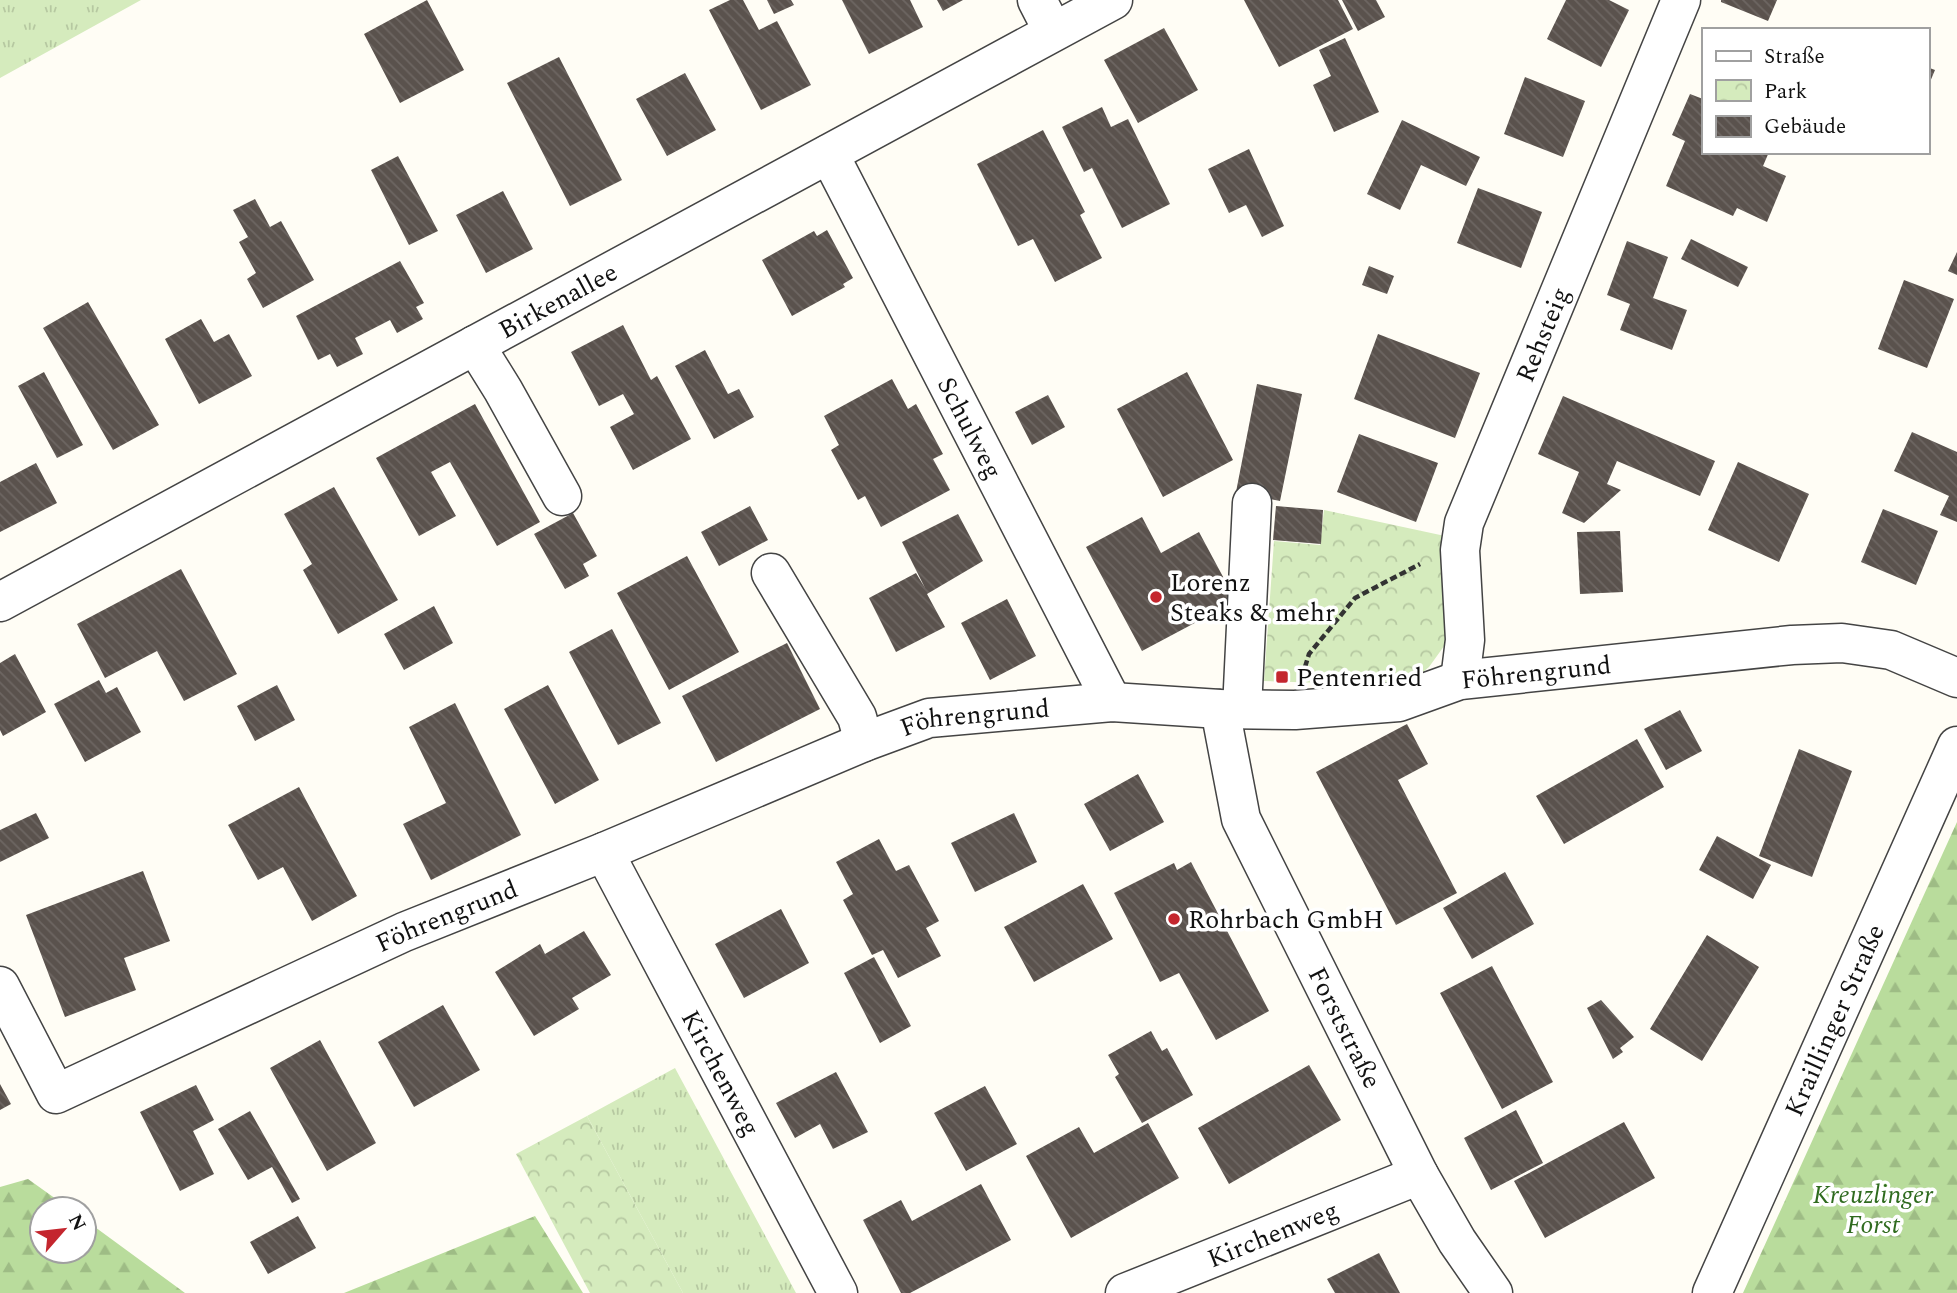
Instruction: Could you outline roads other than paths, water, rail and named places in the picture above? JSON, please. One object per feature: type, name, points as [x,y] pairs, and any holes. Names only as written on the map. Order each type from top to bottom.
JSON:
[{"type":"street","name":"Birkenallee","points":[[0,602],[829,153],[1045,16],[1113,0]]},
{"type":"street","name":"Rehsteig","points":[[1460,680],[1465,640],[1460,550],[1464,523],[1681,0]]},
{"type":"street","name":"Schulweg","points":[[829,153],[1112,702]]},
{"type":"street","points":[[475,345],[562,496]]},
{"type":"street","name":"Forststraße","points":[[1252,503],[1231,709],[1241,819],[1419,1175],[1457,1241],[1493,1293]]},
{"type":"street","points":[[771,573],[857,717],[864,742]]},
{"type":"street","name":"Föhrengrund","points":[[0,986],[56,1094],[404,932],[604,852],[864,742],[929,718],[1112,702],[1295,710],[1399,702],[1460,680],[1792,645],[1842,643],[1891,650],[1957,678]]},
{"type":"street","name":"Kraillinger Straße","points":[[1712,1293],[1957,747]]},
{"type":"street","name":"Kirchenweg","points":[[604,852],[838,1293]]},
{"type":"street","name":"Kirchenweg","points":[[1125,1293],[1419,1175]]},
{"type":"place","name":"Lorenz Steaks & mehr","points":[[1156,597]]},
{"type":"place","name":"Pentenried","points":[[1282,677]]},
{"type":"place","name":"Rohrbach GmbH","points":[[1174,919]]},
{"type":"park label","name":"Kreuzlinger Forst","points":[[1873,1209]]}]
